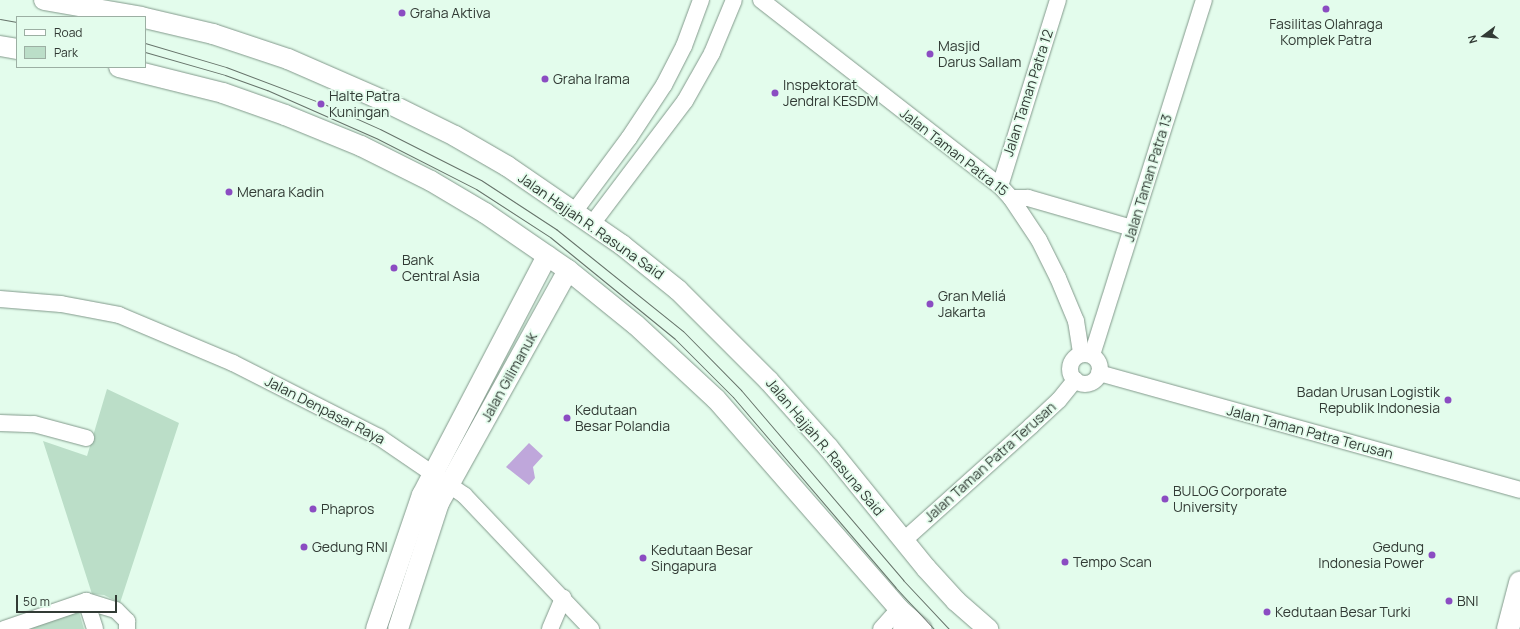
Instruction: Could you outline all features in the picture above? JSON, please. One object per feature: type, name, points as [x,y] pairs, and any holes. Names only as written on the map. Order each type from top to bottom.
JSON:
[{"type":"highway","points":[[1508,629],[1520,583]]},
{"type":"main road","points":[[44,0],[107,13],[133,16]]},
{"type":"main road","name":"Jalan Hajjah R. Rasuna Said","points":[[146,18],[213,34],[280,57],[384,100],[481,151],[592,224],[644,261],[706,316],[823,442],[903,541],[956,601],[988,629]]},
{"type":"main road","points":[[0,46],[16,49]]},
{"type":"main road","points":[[123,68],[223,93],[285,115],[361,146],[430,181],[485,213],[568,270],[636,325],[716,399],[908,621]]},
{"type":"main road","name":"Jalan Gilimanuk","points":[[376,629],[422,495],[547,256]]},
{"type":"main road","name":"Jalan Gilimanuk","points":[[398,629],[439,503],[568,270]]},
{"type":"main road","points":[[531,289],[551,302]]},
{"type":"street","points":[[574,212],[629,138],[664,85],[684,46],[701,0]]},
{"type":"street","points":[[592,224],[685,101],[712,53],[734,0]]},
{"type":"street","name":"Jalan Taman Patra 15","points":[[761,0],[1000,186],[1011,198],[1039,240],[1058,278],[1076,320],[1087,355]]},
{"type":"street","name":"Jalan Taman Patra 12","points":[[1000,186],[1058,0]]},
{"type":"street","name":"Jalan Taman Patra 13","points":[[1087,355],[1132,228],[1204,0]]},
{"type":"street","points":[[1011,198],[1028,198],[1132,228]]},
{"type":"street","name":"Jalan Denpasar Raya","points":[[0,299],[89,308],[139,323],[247,370],[379,437],[433,472],[464,495],[591,629]]},
{"type":"street","points":[[1087,355],[1099,363],[1099,374],[1092,382],[1086,384],[1075,380],[1070,364],[1087,355]]},
{"type":"street","name":"Jalan Taman Patra Terusan","points":[[1099,374],[1520,490]]},
{"type":"street","name":"Jalan Taman Patra Terusan","points":[[903,541],[1059,400],[1075,380]]},
{"type":"street","points":[[0,423],[34,424],[86,438]]},
{"type":"street","points":[[550,629],[563,598]]},
{"type":"street","points":[[4,629],[86,602],[116,610],[126,620],[127,629]]},
{"type":"street","points":[[86,602],[95,629]]},
{"type":"street","points":[[881,629],[908,621]]},
{"type":"green space","points":[[107,389],[179,423],[120,603],[104,595],[92,594],[43,441],[87,456]]},
{"type":"green space","points":[[79,612],[84,629],[24,629]]},
{"type":"shaded area","points":[[529,443],[543,456],[533,467],[535,478],[529,485],[506,467]]},
{"type":"tram line","points":[[0,19],[16,22]]},
{"type":"tram line","points":[[146,43],[226,67],[324,104],[380,129],[481,180],[556,229],[683,331],[741,390],[903,580],[949,629]]},
{"type":"tram line","points":[[146,52],[225,75],[267,90],[376,138],[476,189],[550,237],[675,339],[733,397],[895,587],[934,629]]},
{"type":"place","name":"Fasilitas Olahraga Komplek Patra","points":[[1326,9]]},
{"type":"place","name":"Graha Aktiva","points":[[402,13]]},
{"type":"place","name":"Masjid Darus Sallam","points":[[930,54]]},
{"type":"place","name":"Graha Irama","points":[[545,79]]},
{"type":"place","name":"Inspektorat Jendral KESDM","points":[[775,93]]},
{"type":"place","name":"Halte Patra Kuningan","points":[[321,104]]},
{"type":"place","name":"Menara Kadin","points":[[229,192]]},
{"type":"place","name":"Bank Central Asia","points":[[394,268]]},
{"type":"place","name":"Gran Meliá Jakarta","points":[[930,304]]},
{"type":"place","name":"Badan Urusan Logistik Republik Indonesia","points":[[1448,400]]},
{"type":"place","name":"Kedutaan Besar Polandia","points":[[567,418]]},
{"type":"place","name":"BULOG Corporate University","points":[[1165,499]]},
{"type":"place","name":"Phapros","points":[[313,509]]},
{"type":"place","name":"Gedung RNI","points":[[304,547]]},
{"type":"place","name":"Gedung Indonesia Power","points":[[1432,555]]},
{"type":"place","name":"Kedutaan Besar Singapura","points":[[643,558]]},
{"type":"place","name":"Tempo Scan","points":[[1065,562]]},
{"type":"place","name":"BNI","points":[[1449,601]]},
{"type":"place","name":"Kedutaan Besar Turki","points":[[1267,612]]}]
